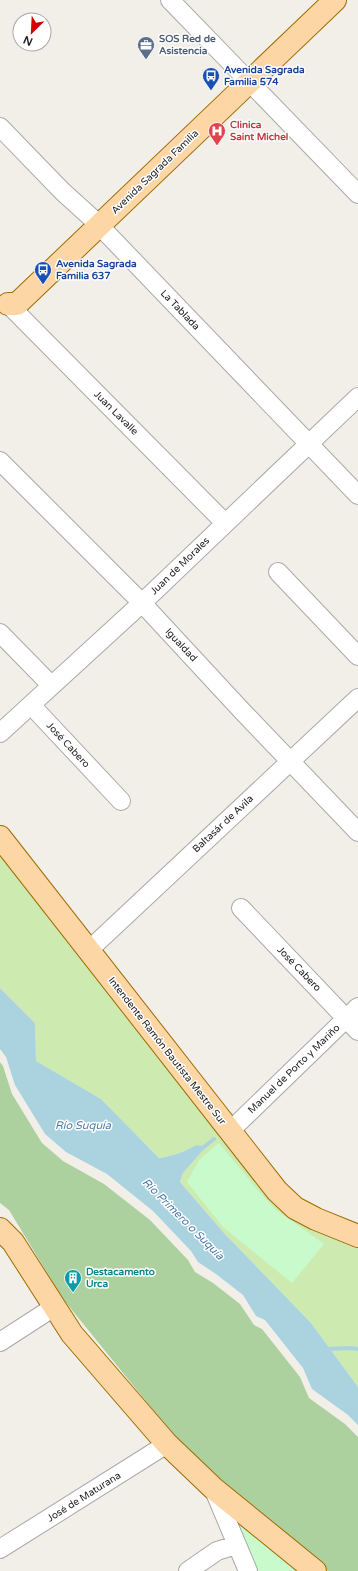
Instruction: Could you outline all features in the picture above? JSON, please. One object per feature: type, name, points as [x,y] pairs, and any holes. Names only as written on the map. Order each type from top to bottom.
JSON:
[{"type":"main road","name":"Avenida Sagrada Familia","points":[[246,78],[319,0]]},
{"type":"main road","name":"Avenida Sagrada Familia","points":[[4,308],[8,295],[94,221],[246,78],[335,0]]},
{"type":"main road","name":"Intendente Ramón Bautista Mestre Sur","points":[[0,837],[277,1192],[295,1208],[316,1220],[358,1236]]},
{"type":"main road","points":[[0,1229],[13,1242],[72,1334],[167,1444],[213,1488],[315,1571]]},
{"type":"street","points":[[170,0],[358,194]]},
{"type":"street","name":"La Tablada","points":[[0,127],[62,192],[94,221],[358,495]]},
{"type":"street","name":"Juan Lavalle","points":[[4,308],[225,523]]},
{"type":"street","name":"Juan de Morales","points":[[0,733],[142,603],[358,397]]},
{"type":"street","name":"Igualdad","points":[[0,461],[142,603],[242,712],[358,832]]},
{"type":"street","points":[[278,572],[358,656]]},
{"type":"street","points":[[0,633],[51,685]]},
{"type":"street","name":"Baltasár de Avila","points":[[89,950],[358,698]]},
{"type":"street","name":"José Cabero","points":[[31,705],[121,801]]},
{"type":"street","name":"José Cabero","points":[[241,908],[354,1019]]},
{"type":"street","name":"Manuel de Porto y Mariño","points":[[230,1131],[354,1019]]},
{"type":"street","points":[[0,1342],[54,1308]]},
{"type":"street","name":"José de Maturana","points":[[0,1549],[167,1444]]},
{"type":"street","points":[[213,1488],[248,1571]]},
{"type":"street","points":[[188,1571],[217,1551],[236,1545]]},
{"type":"green space","points":[[0,837],[277,1191],[358,1236],[358,1387],[311,1323],[224,1233],[180,1182],[183,1173],[205,1148],[196,1145],[187,1150],[159,1158],[101,1099],[36,1061],[35,1023],[0,988]]},
{"type":"green space","points":[[0,1062],[3,1066],[12,1094],[42,1143],[63,1161],[104,1184],[150,1220],[188,1260],[195,1272],[213,1283],[240,1304],[254,1325],[262,1329],[300,1377],[309,1398],[345,1424],[358,1437],[358,1571],[328,1571],[249,1506],[179,1442],[63,1299],[9,1210],[0,1203]]},
{"type":"green space","points":[[219,1143],[275,1209],[324,1244],[292,1283],[223,1227],[187,1182],[199,1160]]},
{"type":"green space","points":[[229,1512],[304,1571],[256,1571]]},
{"type":"water","name":"Río Suquía","points":[[0,988],[35,1023],[36,1061],[101,1099],[159,1158],[187,1150],[196,1145],[203,1146],[205,1148],[183,1173],[180,1182],[224,1233],[311,1323],[358,1387],[358,1425],[348,1415],[312,1389],[303,1368],[265,1320],[256,1316],[243,1295],[198,1262],[191,1251],[153,1211],[107,1174],[66,1152],[45,1134],[15,1085],[6,1057],[0,1049]]},
{"type":"waterway","points":[[200,1150],[214,1139]]},
{"type":"waterway","points":[[325,1349],[358,1349]]},
{"type":"place","name":"SOS Red de Asistencia","points":[[146,60]]},
{"type":"place","name":"Avenida Sagrada Familia 574","points":[[211,91]]},
{"type":"place","name":"Clinica Saint Michel","points":[[217,146]]},
{"type":"place","name":"Avenida Sagrada Familia 637","points":[[43,285]]},
{"type":"place","name":"Destacamento Urca","points":[[73,1293]]},
{"type":"water label","name":"Río Primero o Suquía","points":[[183,1219]]}]
